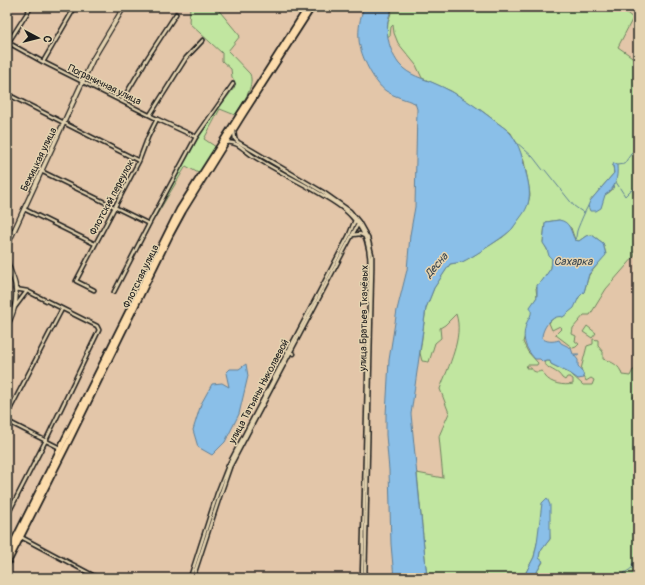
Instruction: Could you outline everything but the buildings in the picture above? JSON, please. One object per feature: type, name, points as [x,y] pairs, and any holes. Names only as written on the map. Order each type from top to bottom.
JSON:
[{"type":"main road","name":"Флотская улица","points":[[7,555],[179,210],[308,7]]},
{"type":"main road","name":"Флотская улица","points":[[7,564],[183,211],[312,7]]},
{"type":"street","points":[[8,43],[31,7]]},
{"type":"street","points":[[43,62],[75,7]]},
{"type":"street","name":"Бежицкая улица","points":[[7,243],[83,82],[122,8]]},
{"type":"street","points":[[122,101],[176,14]]},
{"type":"street","points":[[150,115],[186,58],[203,40]]},
{"type":"street","name":"Пограничная улица","points":[[8,43],[43,62],[196,137]]},
{"type":"street","name":"Флотская улица","points":[[114,292],[196,137],[233,84]]},
{"type":"street","name":"Бежицкая улица","points":[[7,94],[64,123]]},
{"type":"street","name":"Флотский переулок","points":[[94,290],[76,281],[138,161],[157,119]]},
{"type":"street","points":[[64,123],[138,161]]},
{"type":"street","name":"улица Братьев Ткачёвых","points":[[234,129],[234,134],[238,142],[350,211],[368,238],[372,255],[364,578]]},
{"type":"street","name":"улица Братьев Ткачёвых","points":[[225,144],[233,142],[237,144],[255,157],[328,199],[355,219]]},
{"type":"street","points":[[41,171],[149,224]]},
{"type":"street","points":[[23,209],[95,244]]},
{"type":"street","points":[[355,219],[351,234],[360,234],[366,239]]},
{"type":"street","name":"улица Братьев Ткачёвых","points":[[358,223],[366,239],[370,255],[364,578]]},
{"type":"street","name":"улица Татьяны Николаевой","points":[[193,578],[230,468],[358,223]]},
{"type":"street","points":[[7,260],[17,301],[7,326]]},
{"type":"street","points":[[7,516],[46,440],[99,330],[97,326],[28,291],[15,289]]},
{"type":"street","points":[[15,307],[28,291]]},
{"type":"street","points":[[7,415],[62,309]]},
{"type":"street","points":[[284,349],[291,352]]},
{"type":"street","name":"улица Татьяны Николаевой","points":[[190,578],[222,479],[291,352]]},
{"type":"street","points":[[7,420],[61,448]]},
{"type":"street","points":[[21,537],[98,578]]},
{"type":"green space","points":[[190,7],[216,7],[240,36],[228,51],[250,74],[251,84],[244,101],[235,115],[220,109],[204,139],[216,147],[200,174],[186,166],[155,216],[197,140],[234,88],[235,82],[232,77],[231,69],[222,61],[222,53],[189,23]]},
{"type":"green space","points":[[393,7],[619,7],[633,18],[618,47],[638,61],[638,239],[634,257],[606,289],[590,315],[584,315],[573,328],[572,334],[576,336],[575,341],[579,344],[573,348],[556,335],[562,328],[560,326],[552,330],[549,323],[555,317],[563,317],[573,308],[579,297],[584,292],[589,275],[606,254],[603,243],[592,235],[586,236],[579,241],[575,240],[571,228],[559,220],[546,222],[543,242],[552,259],[551,268],[536,288],[537,297],[531,307],[532,312],[523,342],[528,352],[538,363],[537,365],[527,365],[526,368],[531,368],[535,372],[543,372],[548,379],[558,384],[573,384],[573,379],[567,377],[565,380],[558,373],[545,365],[544,362],[550,361],[551,364],[571,374],[583,385],[592,385],[594,380],[591,378],[586,381],[581,369],[587,346],[593,344],[593,339],[598,340],[598,346],[603,352],[603,359],[617,366],[622,375],[630,376],[633,370],[638,370],[638,394],[635,394],[633,397],[638,399],[638,578],[533,578],[543,562],[539,558],[540,552],[550,539],[549,525],[537,543],[534,557],[523,578],[427,578],[417,473],[443,478],[439,436],[449,413],[440,389],[457,342],[458,323],[456,314],[440,328],[441,338],[435,343],[429,362],[422,361],[420,353],[426,308],[434,288],[450,264],[462,262],[503,237],[512,229],[528,204],[530,195],[524,161],[511,133],[482,111],[451,91],[422,78],[416,65],[398,43],[393,25],[391,27],[390,36],[387,36],[388,22]],"holes":[[[614,173],[614,186],[612,190],[609,193],[590,201]]]},
{"type":"green space","points":[[587,326],[596,333],[592,338],[583,332]]},
{"type":"water","name":"Десна","points":[[364,7],[393,7],[387,28],[389,43],[395,58],[403,68],[412,74],[459,96],[509,132],[517,143],[521,153],[529,189],[529,199],[526,209],[512,229],[466,260],[450,264],[434,288],[426,308],[411,414],[427,578],[394,578],[386,435],[389,360],[397,310],[407,270],[410,235],[415,207],[417,109],[415,103],[396,96],[381,87],[368,68],[359,40],[361,15]]},
{"type":"water","points":[[614,163],[617,165],[617,178],[614,186],[605,195],[601,208],[596,211],[590,211],[588,206],[590,201],[614,173]]},
{"type":"water","name":"Сахарка","points":[[559,220],[563,221],[570,227],[575,240],[579,241],[586,236],[592,235],[603,243],[606,255],[589,274],[584,292],[579,297],[574,308],[563,317],[555,318],[548,323],[542,334],[542,338],[550,341],[559,340],[561,343],[571,348],[573,354],[579,354],[578,356],[574,355],[578,360],[578,366],[584,378],[578,379],[551,364],[550,361],[543,362],[540,359],[535,359],[526,347],[524,338],[525,328],[531,313],[530,307],[537,297],[537,285],[542,281],[551,268],[552,259],[543,243],[545,224],[546,222]]},
{"type":"water","points":[[246,364],[248,376],[239,414],[225,442],[212,455],[198,447],[193,430],[201,404],[212,384],[222,383],[229,387],[226,373],[230,369],[239,369]]},
{"type":"water","points":[[547,498],[550,505],[550,539],[540,552],[539,558],[543,561],[534,577],[523,578],[534,557],[542,503]]},
{"type":"waterway","points":[[515,141],[533,157],[543,170]]},
{"type":"waterway","points":[[617,165],[624,164],[631,154],[638,150]]},
{"type":"waterway","points":[[545,170],[574,206],[584,213]]},
{"type":"waterway","points":[[616,182],[625,196],[630,191],[638,187]]},
{"type":"waterway","points":[[575,240],[577,230],[588,206]]},
{"type":"waterway","points":[[617,578],[631,569],[633,567],[632,564],[638,561]]}]
